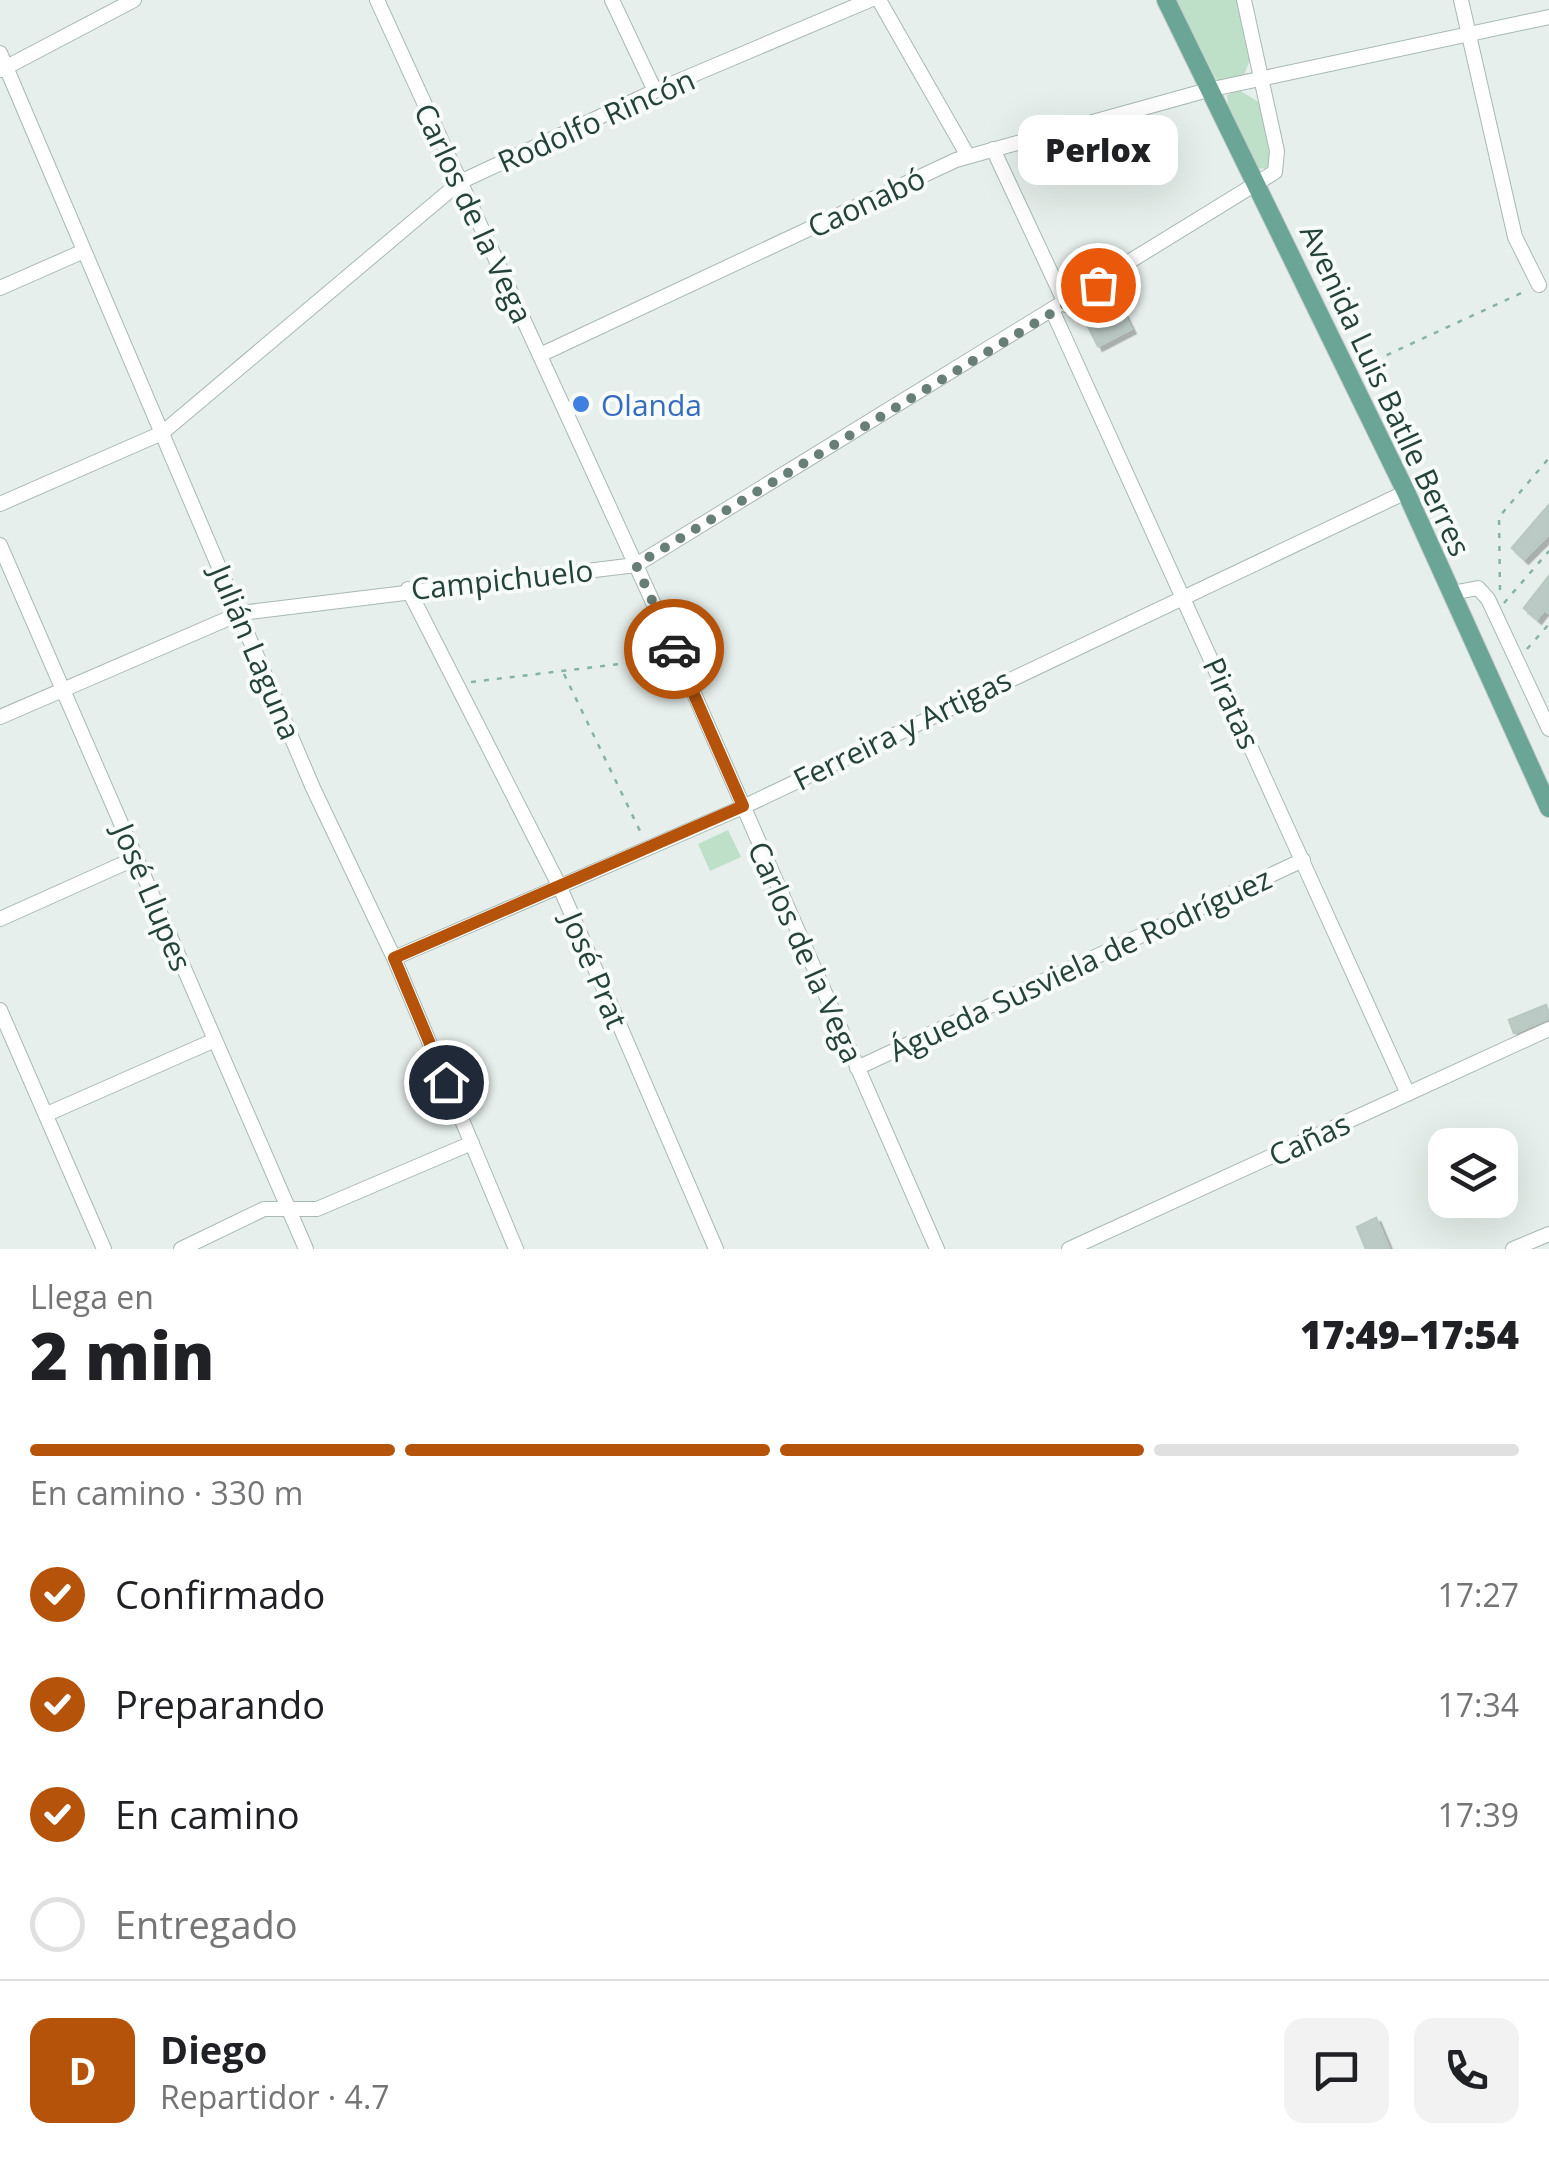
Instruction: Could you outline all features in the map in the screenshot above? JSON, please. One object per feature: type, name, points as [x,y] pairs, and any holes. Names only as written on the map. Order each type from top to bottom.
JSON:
[{"type":"main road","name":"Avenida Luis Batlle Berres","points":[[1166,0],[1406,492],[1549,808]]},
{"type":"street","points":[[2,64],[134,0]]},
{"type":"street","name":"Carlos de la Vega","points":[[377,0],[678,657],[937,1249]]},
{"type":"street","points":[[612,0],[656,91]]},
{"type":"street","name":"Rodolfo Rincón","points":[[0,504],[162,433],[460,182],[656,91],[870,0]]},
{"type":"street","points":[[879,0],[968,156]]},
{"type":"street","points":[[1244,0],[1278,162],[1275,172],[1258,185]]},
{"type":"street","points":[[1460,0],[1515,237],[1539,285]]},
{"type":"street","points":[[1208,90],[1549,17]]},
{"type":"street","name":"Julián Laguna","points":[[2,64],[314,788],[394,958],[516,1249]]},
{"type":"street","name":"Caonabó","points":[[540,355],[968,156],[1208,90]]},
{"type":"street","name":"Piratas","points":[[993,149],[1184,596],[1408,1094]]},
{"type":"street","name":"Campichuelo","points":[[0,717],[241,613],[636,565],[1258,185]]},
{"type":"street","points":[[0,288],[84,251]]},
{"type":"street","name":"Ferreira y Artigas","points":[[394,958],[743,806],[1406,492]]},
{"type":"street","name":"José Llupes","points":[[0,546],[306,1249]]},
{"type":"street","points":[[1452,593],[1478,588],[1549,729]]},
{"type":"street","name":"José Prat","points":[[408,590],[559,885],[716,1249]]},
{"type":"street","points":[[0,920],[136,858]]},
{"type":"street","name":"Águeda Susviela de Rodríguez","points":[[857,1068],[1303,860]]},
{"type":"street","points":[[0,1010],[104,1249]]},
{"type":"street","name":"Cañas","points":[[1069,1249],[1549,1029]]},
{"type":"street","points":[[47,1114],[215,1040]]},
{"type":"street","points":[[181,1249],[264,1209],[317,1209],[472,1144]]},
{"type":"street","points":[[1513,1249],[1549,1234]]},
{"type":"path","points":[[1348,373],[1539,285]]},
{"type":"path","points":[[1549,458],[1499,517],[1501,606],[1549,551]]},
{"type":"path","points":[[1516,661],[1549,624]]},
{"type":"path","points":[[456,684],[678,657]]},
{"type":"path","points":[[564,672],[646,846]]},
{"type":"green space","points":[[1176,0],[1238,0],[1251,57],[1244,75],[1220,83],[1216,79]]},
{"type":"green space","points":[[1239,90],[1260,103],[1273,156],[1267,169],[1256,168],[1228,105],[1227,95]]},
{"type":"green space","points":[[728,830],[741,857],[710,871],[698,844]]},
{"type":"building","points":[[1111,288],[1131,329],[1098,346],[1078,306]]},
{"type":"building","points":[[1549,505],[1549,534],[1524,559],[1512,548]]},
{"type":"building","points":[[1549,576],[1549,613],[1544,610],[1537,619],[1524,608]]},
{"type":"building","points":[[1546,1005],[1549,1018],[1514,1033],[1509,1020]]},
{"type":"building","points":[[1376,1218],[1389,1249],[1366,1249],[1357,1227]]},
{"type":"way so far","points":[[674,649],[636,565],[1098,285]]},
{"type":"place","name":"Perlox","points":[[1098,285]]},
{"type":"place","name":"Olanda","points":[[581,404]]},
{"type":"route","points":[[446,1082],[394,958],[743,806],[674,649]]}]
